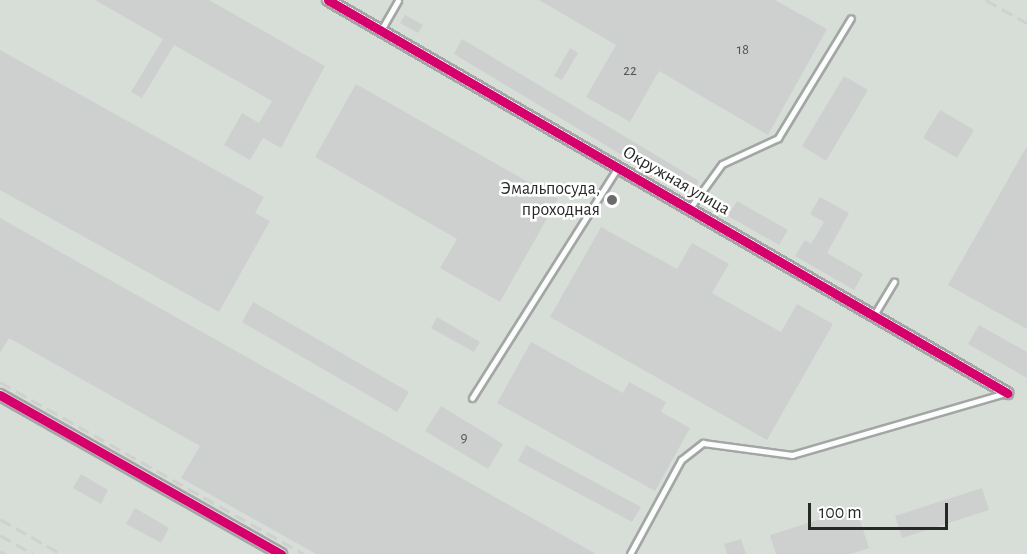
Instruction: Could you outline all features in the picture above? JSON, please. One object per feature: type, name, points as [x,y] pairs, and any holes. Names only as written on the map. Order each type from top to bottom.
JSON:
[{"type":"street","name":"Окружная улица","points":[[328,0],[1007,393]]},
{"type":"street","points":[[0,395],[281,554]]},
{"type":"lane","points":[[380,30],[398,0]]},
{"type":"lane","points":[[690,208],[722,164],[777,138],[851,18]]},
{"type":"lane","points":[[472,398],[618,166]]},
{"type":"lane","points":[[874,315],[894,282]]},
{"type":"lane","points":[[630,554],[681,460],[704,443],[792,455],[1007,393]]},
{"type":"shaded area","points":[[0,0],[1027,0],[1027,554],[0,554]]},
{"type":"building","points":[[95,0],[209,0],[325,66],[281,148],[263,138],[250,160],[224,145],[242,113],[259,123],[272,101],[174,45],[142,98],[131,92],[163,39]]},
{"type":"building","points":[[539,0],[775,0],[827,29],[768,135],[659,71],[630,122],[586,97],[616,45]]},
{"type":"building","points":[[405,15],[423,25],[418,33],[400,23]]},
{"type":"building","points":[[462,39],[699,181],[690,196],[454,54]]},
{"type":"building","points":[[570,48],[578,53],[562,80],[554,76]]},
{"type":"building","points":[[0,50],[264,197],[255,213],[270,221],[219,312],[0,190]]},
{"type":"building","points":[[844,76],[868,90],[826,161],[802,146]]},
{"type":"building","points":[[356,84],[558,199],[500,302],[440,268],[457,239],[315,157]]},
{"type":"building","points":[[940,110],[974,130],[957,158],[923,138]]},
{"type":"building","points":[[1027,146],[1027,329],[948,285]]},
{"type":"building","points":[[820,197],[849,213],[827,253],[863,274],[854,290],[795,256],[805,240],[811,244],[824,222],[810,214]]},
{"type":"building","points":[[737,201],[788,230],[779,245],[728,216]]},
{"type":"building","points":[[0,218],[596,554],[316,554],[181,478],[200,446],[9,338],[0,353]]},
{"type":"building","points":[[601,227],[677,269],[692,243],[729,264],[712,293],[781,332],[797,304],[833,324],[767,440],[550,317]]},
{"type":"building","points":[[253,302],[409,392],[397,412],[242,322]]},
{"type":"building","points":[[437,317],[480,342],[474,352],[431,328]]},
{"type":"building","points":[[979,325],[1027,352],[1027,378],[968,344]]},
{"type":"building","points":[[531,342],[623,393],[629,382],[666,402],[661,412],[690,428],[655,491],[497,403]]},
{"type":"building","points":[[441,406],[503,444],[488,469],[425,431]]},
{"type":"building","points":[[526,445],[641,507],[632,522],[518,461]]},
{"type":"building","points":[[81,474],[108,490],[101,504],[73,488]]},
{"type":"building","points":[[982,488],[989,510],[902,538],[895,516]]},
{"type":"building","points":[[135,508],[169,528],[161,543],[126,524]]},
{"type":"building","points":[[856,508],[869,548],[851,554],[776,554],[770,535]]},
{"type":"building","points":[[741,539],[746,554],[727,554],[724,544]]},
{"type":"railway","points":[[986,0],[1027,23]]},
{"type":"railway","points":[[0,382],[304,554]]},
{"type":"railway","points":[[0,519],[61,554]]},
{"type":"railway","points":[[0,535],[33,554]]},
{"type":"railway","points":[[0,551],[5,554]]},
{"type":"cycle path","points":[[328,0],[1007,393]]},
{"type":"cycle path","points":[[0,395],[281,554]]},
{"type":"place","name":"Эмальпосуда, проходная","points":[[612,200]]}]
